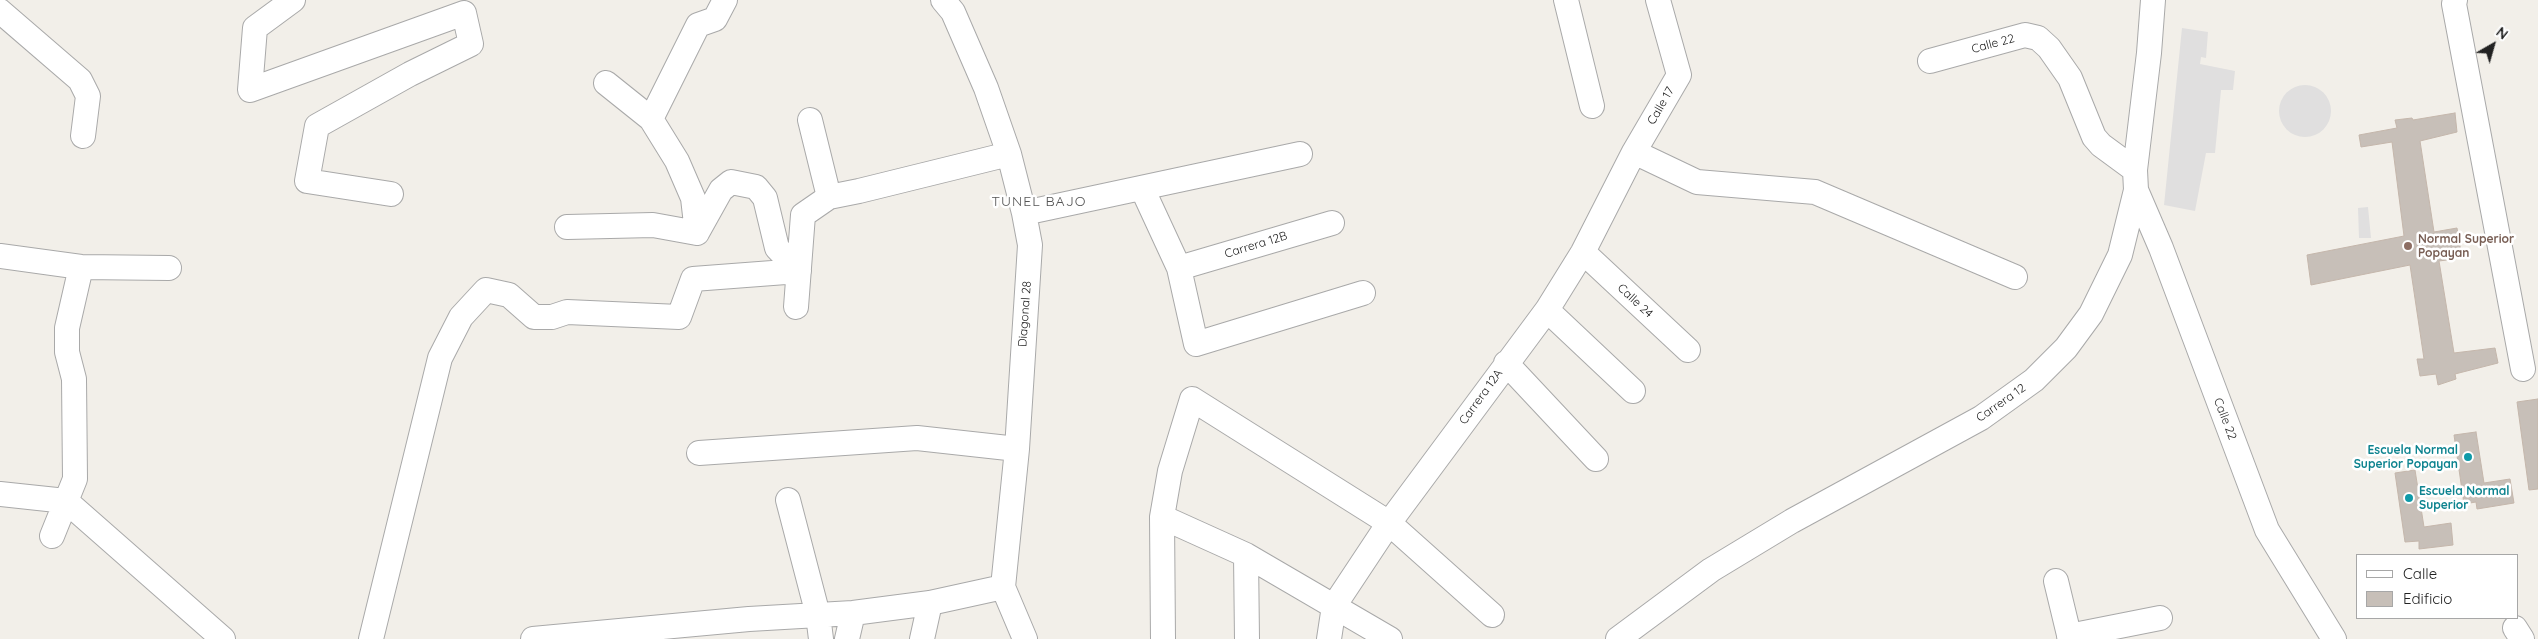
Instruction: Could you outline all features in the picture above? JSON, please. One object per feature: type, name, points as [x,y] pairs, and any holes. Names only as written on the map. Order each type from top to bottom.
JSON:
[{"type":"street","points":[[293,0],[255,28],[250,90],[464,13],[471,44],[410,74],[316,126],[307,181],[391,194]]},
{"type":"street","points":[[651,119],[698,25],[715,20],[725,0]]},
{"type":"street","name":"Diagonal 28","points":[[943,0],[953,12],[986,88],[1009,154],[1030,245],[1017,449],[1004,587],[1025,639]]},
{"type":"street","points":[[1566,0],[1592,106]]},
{"type":"street","name":"Calle 17","points":[[1634,152],[1679,75],[1658,0]]},
{"type":"street","name":"Carrera 12","points":[[1618,639],[1711,570],[1792,521],[1981,418],[2034,380],[2066,348],[2091,314],[2120,255],[2136,180],[2153,0]]},
{"type":"street","points":[[2455,0],[2454,4],[2523,369]]},
{"type":"street","points":[[0,11],[83,84],[88,96],[83,136]]},
{"type":"street","name":"Calle 22","points":[[1930,61],[2025,35],[2038,38],[2049,48],[2070,78],[2098,141],[2136,180],[2267,530],[2334,639]]},
{"type":"street","points":[[606,82],[651,119],[677,161],[693,198],[697,233]]},
{"type":"street","points":[[810,120],[829,196]]},
{"type":"street","points":[[1634,152],[1697,182],[1815,192],[2015,277]]},
{"type":"street","name":"Carrera 12A","points":[[1329,639],[1334,606],[1389,523],[1547,310],[1582,252],[1634,152]]},
{"type":"street","points":[[796,307],[803,216],[829,196],[859,191],[1009,154]]},
{"type":"street","points":[[1024,213],[1300,154]]},
{"type":"street","points":[[697,233],[720,190],[731,182],[756,187],[765,198],[776,248],[799,271]]},
{"type":"street","points":[[1142,188],[1179,268],[1196,344],[1363,293]]},
{"type":"street","name":"Carrera 12B","points":[[1179,268],[1332,222]]},
{"type":"street","points":[[567,228],[653,225],[697,233]]},
{"type":"street","name":"Calle 24","points":[[1582,252],[1688,350]]},
{"type":"street","points":[[0,256],[81,267],[169,268]]},
{"type":"street","points":[[52,536],[75,479],[76,427],[74,379],[67,352],[67,328],[81,267]]},
{"type":"street","points":[[371,639],[440,358],[461,317],[486,290],[509,295],[534,317],[552,317],[567,312],[679,317],[693,279],[799,271]]},
{"type":"street","points":[[1547,310],[1633,391]]},
{"type":"street","points":[[1506,363],[1596,458]]},
{"type":"street","points":[[1163,639],[1162,517],[1170,471],[1192,399],[1389,523],[1492,615]]},
{"type":"street","points":[[699,453],[917,438],[1017,449]]},
{"type":"street","points":[[0,494],[66,501],[223,639]]},
{"type":"street","points":[[788,500],[818,615],[821,639]]},
{"type":"street","points":[[1162,517],[1246,555],[1390,639]]},
{"type":"street","points":[[1246,555],[1247,639]]},
{"type":"street","points":[[2056,581],[2070,638],[2160,618]]},
{"type":"street","points":[[532,639],[749,629],[818,615],[930,603],[1004,587]]},
{"type":"street","points":[[922,639],[930,603]]},
{"type":"street","points":[[847,639],[853,612]]},
{"type":"shaded area","points":[[2182,28],[2208,32],[2206,58],[2201,57],[2200,64],[2235,71],[2233,90],[2221,90],[2215,153],[2206,153],[2195,211],[2164,205]]},
{"type":"shaded area","points":[[2300,85],[2310,85],[2324,92],[2331,106],[2331,116],[2324,130],[2310,137],[2300,137],[2290,133],[2283,126],[2279,116],[2279,106],[2283,96],[2290,89]]},
{"type":"shaded area","points":[[2368,207],[2371,238],[2359,238],[2358,208]]},
{"type":"building","name":"Normal Superior Popayan","points":[[2455,113],[2457,132],[2420,141],[2434,232],[2457,228],[2462,258],[2439,261],[2454,353],[2495,348],[2498,363],[2455,374],[2456,379],[2438,385],[2436,374],[2420,376],[2417,359],[2424,359],[2410,265],[2311,285],[2307,255],[2404,236],[2392,142],[2361,147],[2359,135],[2397,128],[2395,120],[2412,118],[2413,120]]},
{"type":"building","name":"Escuela Normal Superior","points":[[2538,399],[2538,489],[2529,490],[2517,402]]},
{"type":"building","name":"Escuela Normal Superior Popayan","points":[[2476,432],[2484,483],[2510,479],[2514,503],[2477,509],[2476,502],[2464,504],[2454,435]]},
{"type":"building","name":"Escuela Normal Superior","points":[[2415,470],[2424,527],[2451,523],[2453,545],[2419,549],[2419,541],[2405,542],[2395,473]]},
{"type":"place","name":"Normal Superior Popayan","points":[[2408,246]]},
{"type":"place","name":"Escuela Normal Superior Popayan","points":[[2468,457]]},
{"type":"place","name":"Escuela Normal Superior","points":[[2409,498]]},
{"type":"district","name":"TUNEL BAJO","points":[[1039,202]]}]
